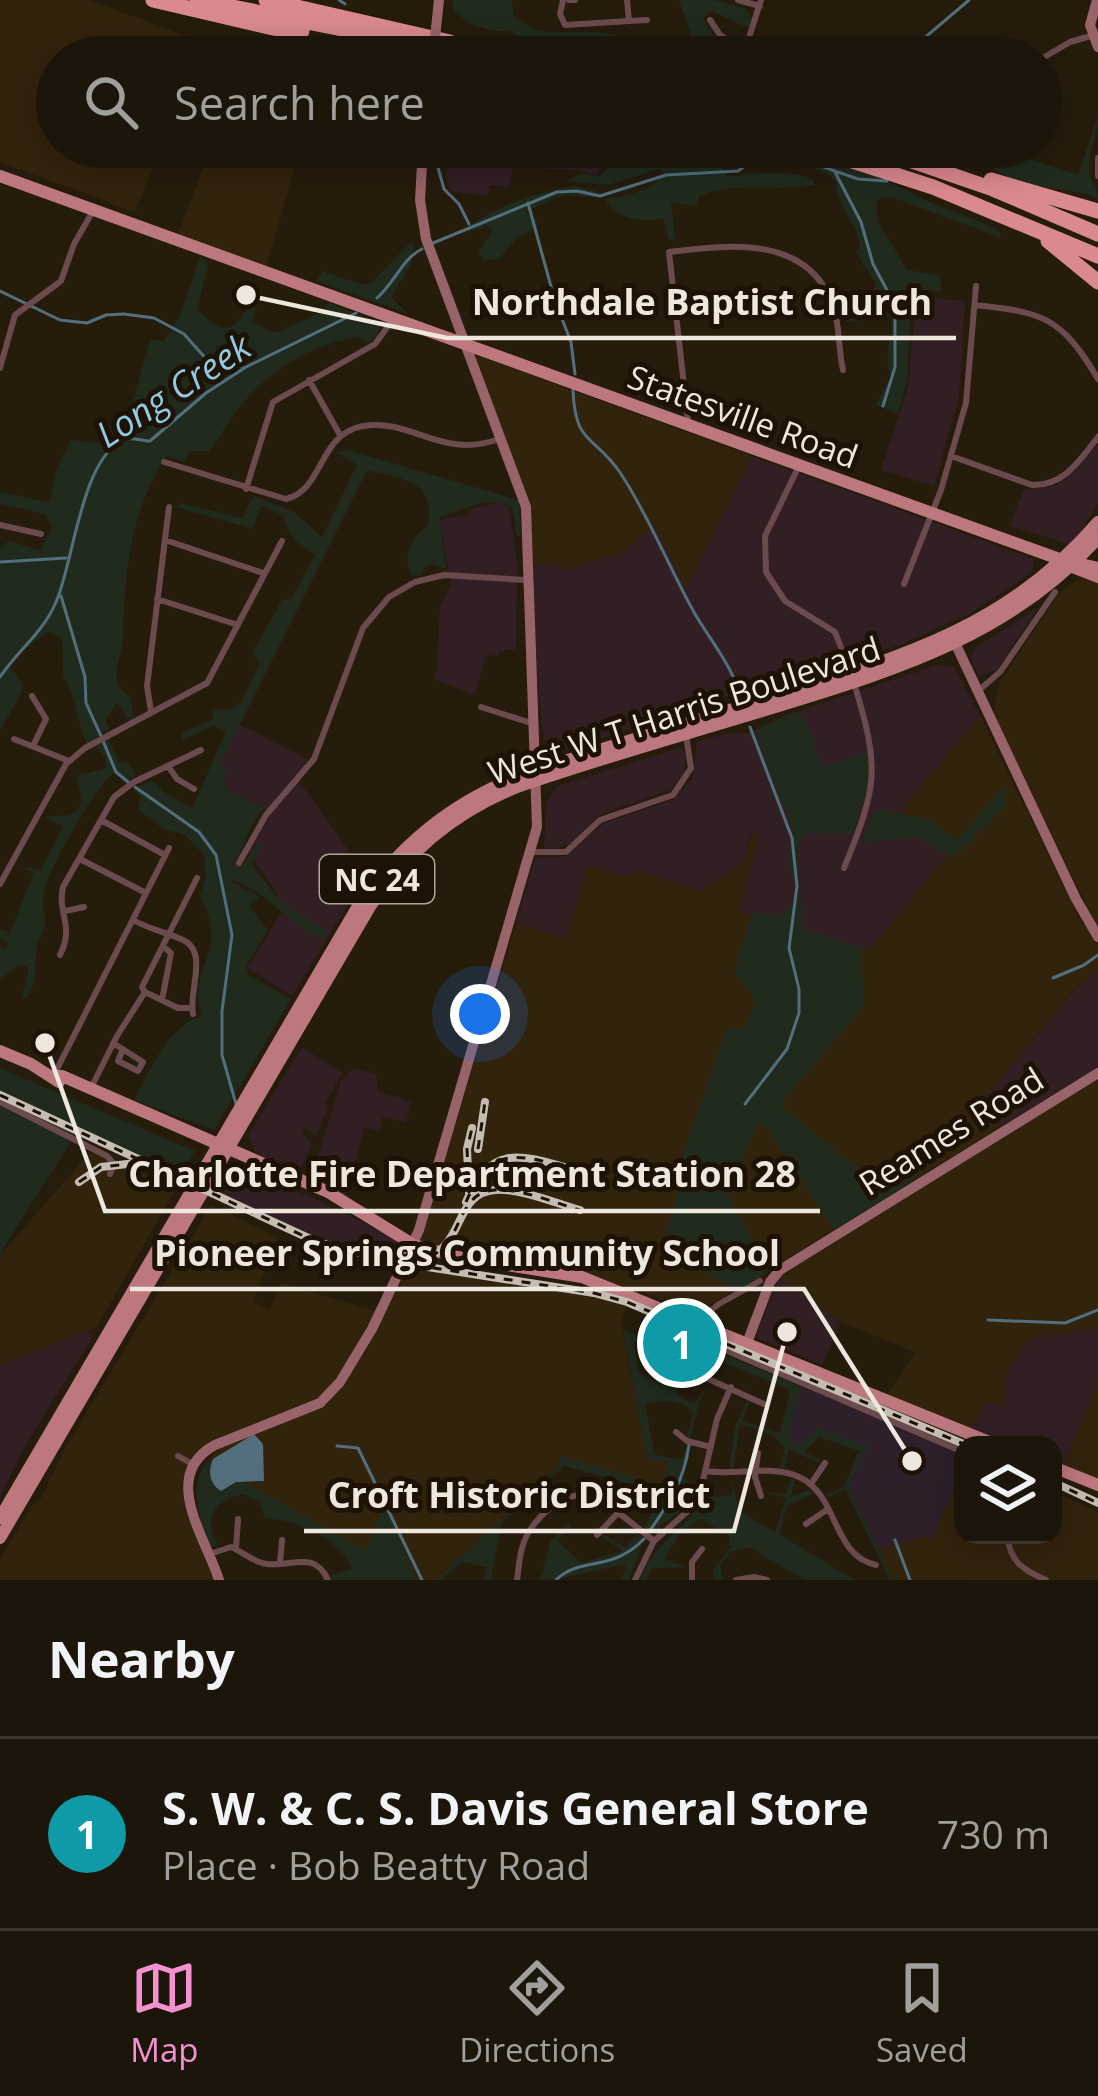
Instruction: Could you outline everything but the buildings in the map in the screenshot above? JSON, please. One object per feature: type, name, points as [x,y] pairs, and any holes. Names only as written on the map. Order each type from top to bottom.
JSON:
[{"type":"highway","points":[[152,0],[293,29]]},
{"type":"highway","points":[[180,0],[337,36]]},
{"type":"highway","points":[[197,0],[362,36]]},
{"type":"highway","points":[[223,0],[370,36]]},
{"type":"highway","points":[[267,1],[423,36]]},
{"type":"highway","points":[[870,168],[1098,252]]},
{"type":"highway","points":[[893,168],[959,191],[1098,252]]},
{"type":"highway","points":[[931,168],[1098,230]]},
{"type":"highway","points":[[951,168],[1098,211]]},
{"type":"highway","points":[[971,175],[1098,230]]},
{"type":"highway","points":[[993,210],[1060,249],[1098,282]]},
{"type":"main road","points":[[436,36],[439,0]]},
{"type":"main road","points":[[1095,37],[1091,16],[1097,0]]},
{"type":"main road","points":[[1095,37],[1098,11]]},
{"type":"main road","points":[[219,1580],[190,1509],[192,1464],[215,1445],[310,1410],[325,1399],[363,1347],[414,1245],[537,827],[526,507],[422,220],[423,168]]},
{"type":"main road","name":"Statesville Road","points":[[0,176],[930,513],[1098,568]]},
{"type":"main road","name":"West W T Harris Boulevard","points":[[0,1518],[349,943],[382,880],[456,819],[537,775],[686,735],[852,678],[936,643],[1069,562],[1098,522]]},
{"type":"main road","name":"West W T Harris Boulevard","points":[[0,1538],[382,880],[428,826],[481,792],[956,645],[1012,613],[1098,538]]},
{"type":"main road","name":"Statesville Road","points":[[1069,562],[1098,577]]},
{"type":"main road","points":[[1017,596],[956,645],[1098,937]]},
{"type":"main road","points":[[0,1054],[223,1148],[324,1199],[334,1198]]},
{"type":"main road","name":"Reames Road","points":[[747,1343],[770,1282],[780,1270],[1098,1072]]},
{"type":"main road","points":[[54,1076],[91,1088],[334,1198],[414,1245],[582,1277],[975,1436]]},
{"type":"main road","points":[[267,1172],[334,1198]]},
{"type":"main road","points":[[0,1528],[30,1466]]},
{"type":"main road","points":[[1062,1471],[1098,1485]]},
{"type":"street","points":[[569,0],[560,14],[565,25],[647,20]]},
{"type":"street","points":[[627,0],[629,21]]},
{"type":"street","points":[[738,0],[761,3],[750,36]]},
{"type":"street","points":[[710,20],[722,36]]},
{"type":"street","points":[[1062,50],[1095,37]]},
{"type":"street","points":[[1098,158],[1098,176]]},
{"type":"street","points":[[0,368],[15,315],[61,281],[94,208]]},
{"type":"street","points":[[688,425],[669,252],[746,244],[801,265],[818,279],[832,302],[843,370]]},
{"type":"street","points":[[904,584],[967,400],[976,286]]},
{"type":"street","points":[[975,305],[1025,310],[1053,321],[1074,340],[1098,379]]},
{"type":"street","points":[[246,489],[271,406],[380,340],[395,317]]},
{"type":"street","points":[[309,380],[340,435]]},
{"type":"street","points":[[164,462],[280,499],[296,497],[307,487],[340,435],[375,426],[469,448],[501,439]]},
{"type":"street","points":[[951,456],[1032,485],[1045,485],[1062,478],[1096,449],[1098,437]]},
{"type":"street","points":[[800,465],[765,536],[766,572],[785,601],[835,632],[870,735],[874,780],[844,868]]},
{"type":"street","points":[[152,713],[146,686],[169,506]]},
{"type":"street","points":[[0,525],[41,534]]},
{"type":"street","points":[[165,540],[264,574]]},
{"type":"street","points":[[0,884],[70,761],[85,748],[207,683],[282,541]]},
{"type":"street","points":[[239,863],[266,815],[314,759],[363,628],[389,597],[415,582],[444,575],[530,580]]},
{"type":"street","points":[[978,691],[997,677],[1055,592]]},
{"type":"street","points":[[158,599],[238,625]]},
{"type":"street","points":[[32,696],[46,719],[33,746]]},
{"type":"street","points":[[481,707],[535,723]]},
{"type":"street","points":[[532,852],[566,852],[600,820],[673,795],[691,768],[686,735]]},
{"type":"street","points":[[14,739],[70,761]]},
{"type":"street","points":[[60,955],[68,934],[61,894],[120,791],[201,750]]},
{"type":"street","points":[[168,766],[177,779],[194,789]]},
{"type":"street","points":[[54,1076],[167,851],[101,820]]},
{"type":"street","points":[[80,859],[146,893]]},
{"type":"street","points":[[133,920],[167,936],[184,940],[195,952],[192,1011],[146,992],[143,985],[167,936],[197,878]]},
{"type":"street","points":[[64,911],[84,907]]},
{"type":"street","points":[[162,1000],[171,953],[163,946]]},
{"type":"street","points":[[91,1088],[146,992]]},
{"type":"street","points":[[113,1043],[123,1049]]},
{"type":"street","points":[[0,1102],[107,1156],[114,1164],[110,1174]]},
{"type":"street","points":[[760,1281],[696,1322],[691,1336],[954,1448]]},
{"type":"street","points":[[662,1377],[673,1381],[701,1377],[764,1404]]},
{"type":"street","points":[[635,1580],[654,1541],[696,1507],[717,1419],[730,1388]]},
{"type":"street","points":[[676,1432],[687,1441],[711,1447]]},
{"type":"street","points":[[758,1453],[754,1473],[761,1496]]},
{"type":"street","points":[[178,1456],[192,1464]]},
{"type":"street","points":[[811,1484],[825,1463]]},
{"type":"street","points":[[706,1471],[789,1473],[811,1484],[852,1554],[876,1565]]},
{"type":"street","points":[[517,1580],[527,1535],[564,1498],[592,1497],[654,1541]]},
{"type":"street","points":[[806,1524],[829,1509]]},
{"type":"street","points":[[597,1535],[616,1515]]},
{"type":"street","points":[[236,1548],[238,1520]]},
{"type":"street","points":[[280,1563],[282,1540]]},
{"type":"street","points":[[1008,1544],[1019,1567],[1046,1580]]},
{"type":"street","points":[[209,1554],[225,1547],[261,1563],[315,1562],[328,1580]]},
{"type":"street","points":[[692,1580],[692,1562],[702,1549]]},
{"type":"street","points":[[736,1580],[754,1576],[767,1580]]},
{"type":"shaded area","points":[[0,0],[89,0],[187,36],[36,36],[36,168],[153,168],[135,212],[0,162]]},
{"type":"shaded area","points":[[203,168],[295,168],[266,267],[178,234]]},
{"type":"shaded area","points":[[447,168],[519,168],[512,170],[509,187],[490,185],[488,196],[450,191]]},
{"type":"shaded area","points":[[519,168],[601,168],[597,176],[576,170]]},
{"type":"shaded area","points":[[916,297],[965,301],[959,397],[934,486],[881,470],[908,387]]},
{"type":"shaded area","points":[[478,356],[752,456],[686,589],[654,524],[624,552],[566,570],[553,562],[534,566],[529,499],[474,362]]},
{"type":"shaded area","points":[[1098,445],[1098,505],[1071,545],[1010,526],[1023,490],[1055,486]]},
{"type":"shaded area","points":[[752,456],[1034,559],[1032,572],[971,613],[897,646],[775,685],[744,690],[567,750],[544,740],[535,659],[534,566],[553,562],[566,570],[624,552],[654,523],[685,587]]},
{"type":"shaded area","points":[[499,503],[509,508],[517,562],[516,649],[486,655],[475,695],[433,679],[440,607],[451,584],[439,520]]},
{"type":"shaded area","points":[[1081,578],[1098,583],[1098,929],[996,719],[994,706],[1001,680],[1060,592]]},
{"type":"shaded area","points":[[1039,607],[996,670],[979,677],[970,657],[976,647]]},
{"type":"shaded area","points":[[938,665],[954,667],[980,715],[901,810],[951,852],[868,951],[738,911],[758,838],[751,834],[744,861],[701,891],[639,872],[624,877],[567,938],[516,923],[535,858],[567,856],[604,823],[675,799],[693,777],[697,742],[748,733],[784,716]]},
{"type":"shaded area","points":[[980,715],[1079,918],[1098,944],[1098,969],[1073,991],[979,1105],[1003,1125],[697,1314],[632,1288],[420,1242],[516,923],[566,938],[587,865],[623,877],[639,872],[701,891],[744,861],[752,833],[759,838],[738,911],[868,951],[950,852],[901,810]]},
{"type":"shaded area","points":[[239,724],[308,760],[296,777],[346,847],[363,880],[292,996],[247,968],[286,906],[249,853],[272,812],[227,789],[223,782],[219,764]]},
{"type":"shaded area","points":[[679,748],[685,752],[684,773],[671,790],[600,814],[569,844],[544,848],[546,802],[558,786]]},
{"type":"shaded area","points":[[1098,969],[1098,1067],[1003,1125],[979,1105]]},
{"type":"shaded area","points":[[302,1047],[342,1073],[325,1104],[328,1108],[316,1136],[304,1127],[302,1131],[312,1144],[298,1175],[256,1154],[249,1134]]},
{"type":"shaded area","points":[[355,1068],[376,1074],[378,1092],[411,1102],[406,1123],[383,1117],[379,1131],[365,1127],[345,1198],[311,1179],[341,1081]]},
{"type":"shaded area","points":[[1098,1078],[1098,1329],[1031,1338],[1006,1373],[1005,1407],[988,1401],[970,1429],[887,1395],[915,1352],[841,1322],[778,1278]]},
{"type":"shaded area","points":[[93,1149],[176,1189],[96,1328],[0,1364],[0,1255]]},
{"type":"shaded area","points":[[229,1168],[241,1168],[311,1197],[399,1240],[408,1245],[404,1261],[335,1246],[216,1195]]},
{"type":"shaded area","points":[[211,1205],[278,1237],[253,1302],[270,1310],[281,1283],[376,1311],[358,1345],[336,1379],[312,1403],[210,1442],[191,1456],[183,1480],[185,1509],[213,1580],[0,1580],[0,1560],[31,1507],[40,1500],[64,1450]]},
{"type":"shaded area","points":[[410,1265],[627,1303],[621,1322],[647,1459],[668,1463],[663,1495],[631,1489],[633,1478],[560,1457],[558,1467],[435,1580],[417,1580],[385,1506],[365,1551],[207,1461],[219,1449],[326,1405],[366,1351]]},
{"type":"shaded area","points":[[778,1278],[841,1322],[822,1365],[756,1337]]},
{"type":"shaded area","points":[[1098,1329],[1098,1383],[1062,1466],[1062,1436],[988,1436],[970,1429],[988,1400],[1004,1406],[1006,1373],[1031,1338]]},
{"type":"shaded area","points":[[87,1332],[93,1336],[0,1496],[0,1364]]},
{"type":"shaded area","points":[[1098,1383],[1098,1480],[1062,1466]]},
{"type":"shaded area","points":[[800,1386],[954,1449],[954,1489],[931,1540],[923,1536],[879,1549],[849,1486],[867,1446],[817,1427],[800,1444],[789,1434]]},
{"type":"shaded area","points":[[954,1489],[954,1544],[1062,1544],[1062,1495],[1098,1512],[1098,1580],[894,1580],[879,1549],[923,1536],[931,1539]]},
{"type":"green space","points":[[453,0],[511,0],[514,15],[536,29],[618,36],[518,36],[470,24],[453,11]]},
{"type":"green space","points":[[679,0],[714,0],[746,9],[753,20],[748,28],[712,11],[703,18],[713,36],[692,36]]},
{"type":"green space","points":[[1098,116],[1089,169],[1098,198],[1014,180],[993,168],[1057,168],[1078,175]]},
{"type":"green space","points":[[608,168],[723,168],[726,176],[792,174],[814,180],[814,185],[727,189],[699,196],[696,206],[671,202],[675,239],[669,240],[664,219],[631,218],[604,199],[645,189],[664,173],[659,169],[607,185],[566,181],[580,173],[598,177]]},
{"type":"green space","points":[[813,168],[847,168],[875,175],[998,229],[1002,238],[894,198],[877,202],[877,220],[907,270],[939,275],[942,291],[912,289],[907,380],[898,414],[876,405],[891,376],[887,362],[892,316],[843,319],[841,309],[872,299],[876,284],[856,252],[858,237],[836,182]]},
{"type":"green space","points":[[576,186],[598,192],[595,197],[563,195],[524,212],[536,219],[538,227],[517,238],[499,259],[484,260],[478,254],[493,229],[465,230],[517,201]]},
{"type":"green space","points":[[411,242],[411,265],[391,297],[407,313],[316,281],[323,271],[362,285],[371,283]]},
{"type":"green space","points":[[200,257],[208,266],[197,309],[218,326],[234,325],[257,290],[252,322],[275,333],[320,313],[330,303],[375,322],[380,326],[377,337],[367,343],[359,337],[340,341],[304,354],[257,388],[209,451],[190,451],[184,462],[167,456],[144,499],[128,567],[117,678],[130,696],[133,717],[129,720],[117,703],[106,719],[109,729],[87,744],[63,677],[62,638],[48,632],[7,662],[23,685],[0,732],[0,547],[9,541],[41,551],[52,526],[45,514],[0,504],[0,492],[49,502],[71,440],[105,444],[118,437],[123,417],[129,416],[150,339],[163,342],[179,318]]},
{"type":"green space","points":[[347,450],[519,500],[521,536],[517,536],[512,507],[502,504],[475,505],[439,517],[446,569],[434,564],[413,576],[408,555],[412,542],[428,526],[427,499],[414,484],[367,470],[220,764],[228,772],[223,782],[227,789],[264,808],[235,864],[242,866],[259,841],[263,844],[252,864],[277,898],[327,933],[321,938],[308,932],[253,890],[228,880],[260,897],[249,906],[268,930],[246,966],[248,975],[291,999],[214,1130],[134,1100],[169,1040],[202,1015],[199,984],[211,931],[200,897],[206,876],[204,855],[185,835],[163,829],[138,809],[141,797],[134,790],[152,780],[192,808],[226,732],[212,726],[183,740],[180,733],[214,719],[211,709],[230,710],[242,700],[259,664],[253,651],[282,600],[291,599],[315,554],[294,539],[284,516],[261,505],[253,529],[176,507],[179,503],[242,518],[254,496],[294,512],[322,537],[357,465],[336,452]]},
{"type":"green space","points":[[797,712],[805,720],[822,767],[869,752],[868,786],[853,833],[808,833],[797,854],[803,929],[861,948],[864,1006],[780,1105],[874,1182],[902,1178],[955,1128],[958,1140],[899,1190],[834,1230],[764,1124],[758,1125],[726,1191],[766,1268],[764,1275],[736,1291],[661,1247],[677,1198],[680,1165],[725,1032],[742,1030],[752,1012],[751,995],[734,973],[752,912],[781,916],[790,908],[796,890],[789,861],[793,831],[756,734],[759,728]]},
{"type":"green space","points":[[108,739],[119,762],[128,763],[136,776],[128,780],[114,773],[106,781],[61,851],[43,897],[45,925],[33,984],[27,998],[22,998],[26,966],[0,979],[0,946],[5,949],[8,943],[0,937],[0,930],[10,933],[34,873],[20,866],[41,870],[63,827],[45,817],[79,809],[77,780],[106,768],[106,759],[96,746]]},
{"type":"green space","points":[[1003,786],[1005,806],[960,852],[950,856],[917,837],[862,842],[873,813],[879,810],[930,819],[957,841]]},
{"type":"green space","points":[[0,1068],[195,1151],[179,1176],[79,1129],[0,1260]]},
{"type":"green space","points":[[623,1330],[681,1354],[701,1353],[704,1346],[800,1386],[789,1434],[795,1443],[801,1444],[817,1427],[868,1446],[849,1487],[894,1580],[845,1489],[825,1495],[844,1486],[859,1451],[819,1437],[804,1452],[820,1459],[818,1462],[789,1450],[780,1468],[785,1449],[774,1436],[740,1424],[733,1470],[729,1470],[735,1427],[748,1398],[742,1421],[780,1433],[790,1390],[713,1358],[679,1359],[634,1341],[639,1373],[674,1384],[679,1397],[694,1404],[709,1382],[690,1439],[693,1412],[687,1407],[670,1401],[645,1404],[655,1455],[681,1460],[688,1445],[681,1477],[698,1487],[690,1505],[650,1532],[644,1528],[653,1511],[633,1499],[623,1482],[564,1466],[501,1523],[491,1580],[484,1580],[487,1567],[461,1562],[435,1580],[558,1467],[560,1456],[633,1477],[632,1489],[663,1494],[668,1463],[647,1459]]},
{"type":"green space","points":[[207,1461],[365,1550],[385,1504],[417,1580],[332,1580],[331,1575],[353,1569],[337,1548],[303,1527],[265,1518],[259,1502],[243,1494],[224,1501],[214,1512],[211,1527],[218,1546],[210,1546],[197,1492]]},
{"type":"green space","points":[[731,1478],[739,1511],[775,1532],[786,1498],[765,1492],[786,1494],[791,1478],[795,1479],[791,1496],[811,1490],[814,1493],[787,1506],[779,1534],[855,1580],[805,1580],[749,1547],[730,1552],[720,1566],[723,1579],[715,1580],[713,1570],[730,1547],[728,1535],[700,1519],[680,1533],[665,1559],[687,1567],[652,1568],[647,1580],[640,1580],[656,1552],[693,1514],[705,1491],[714,1497],[733,1495]]},
{"type":"green space","points":[[568,1524],[571,1527],[557,1540],[581,1563],[623,1551],[603,1534],[625,1548],[638,1534],[644,1538],[629,1580],[622,1580],[626,1565],[540,1580],[551,1540]]},
{"type":"water","points":[[254,1434],[263,1444],[264,1481],[236,1482],[221,1491],[211,1477],[213,1459]]},
{"type":"waterway","points":[[339,0],[345,4]]},
{"type":"waterway","name":"Long Creek","points":[[927,36],[969,0]]},
{"type":"waterway","points":[[438,168],[444,189],[469,224]]},
{"type":"waterway","name":"Long Creek","points":[[433,243],[557,192],[600,196],[666,175],[742,168]]},
{"type":"waterway","points":[[826,168],[858,179],[887,181]]},
{"type":"waterway","points":[[835,172],[895,305],[895,367],[883,406]]},
{"type":"waterway","points":[[528,203],[571,342],[575,374]]},
{"type":"waterway","name":"Long Creek","points":[[377,298],[422,249]]},
{"type":"waterway","points":[[0,291],[60,320],[87,323],[124,314],[154,318],[184,334],[208,361],[244,367]]},
{"type":"waterway","name":"Long Creek","points":[[0,677],[56,602],[88,490],[109,451],[126,439],[150,441],[206,393],[246,367],[356,313]]},
{"type":"waterway","points":[[573,390],[582,431],[612,462],[631,491],[740,694]]},
{"type":"waterway","points":[[0,562],[66,558]]},
{"type":"waterway","points":[[61,596],[85,677],[86,703],[101,736]]},
{"type":"waterway","points":[[745,1104],[787,1049],[799,1013],[799,989],[789,948],[797,886],[792,838],[750,727]]},
{"type":"waterway","points":[[103,741],[116,772],[128,782]]},
{"type":"waterway","points":[[135,787],[199,832],[216,855],[232,935],[222,1011],[222,1055],[236,1104]]},
{"type":"waterway","points":[[1053,978],[1098,955]]},
{"type":"waterway","points":[[988,1320],[1065,1323],[1098,1310]]},
{"type":"waterway","points":[[648,1533],[674,1492],[689,1445]]},
{"type":"waterway","points":[[337,1446],[358,1448],[422,1580]]},
{"type":"waterway","points":[[556,1580],[575,1568],[620,1556],[644,1539]]},
{"type":"waterway","points":[[895,1540],[910,1580]]},
{"type":"railway","points":[[0,1095],[317,1242],[389,1261],[627,1302],[954,1440]]},
{"type":"railway","points":[[478,1149],[485,1102]]},
{"type":"railway","points":[[469,1193],[467,1149],[472,1128]]},
{"type":"railway","points":[[466,1202],[486,1170],[508,1158],[571,1169]]},
{"type":"railway","points":[[79,1182],[101,1167],[136,1163]]},
{"type":"railway","points":[[413,1262],[443,1247],[471,1201],[481,1194],[515,1191],[580,1210]]},
{"type":"railway","points":[[1062,1486],[1098,1503]]},
{"type":"place","name":"Northdale Baptist Church","points":[[246,295]]},
{"type":"place","name":"Charlotte Fire Department Station 28","points":[[45,1043]]},
{"type":"place","name":"Croft Historic District","points":[[787,1332]]},
{"type":"place","name":"S. W. & C. S. Davis General Store","points":[[682,1343]]},
{"type":"place","name":"Pioneer Springs Community School","points":[[912,1461]]}]
